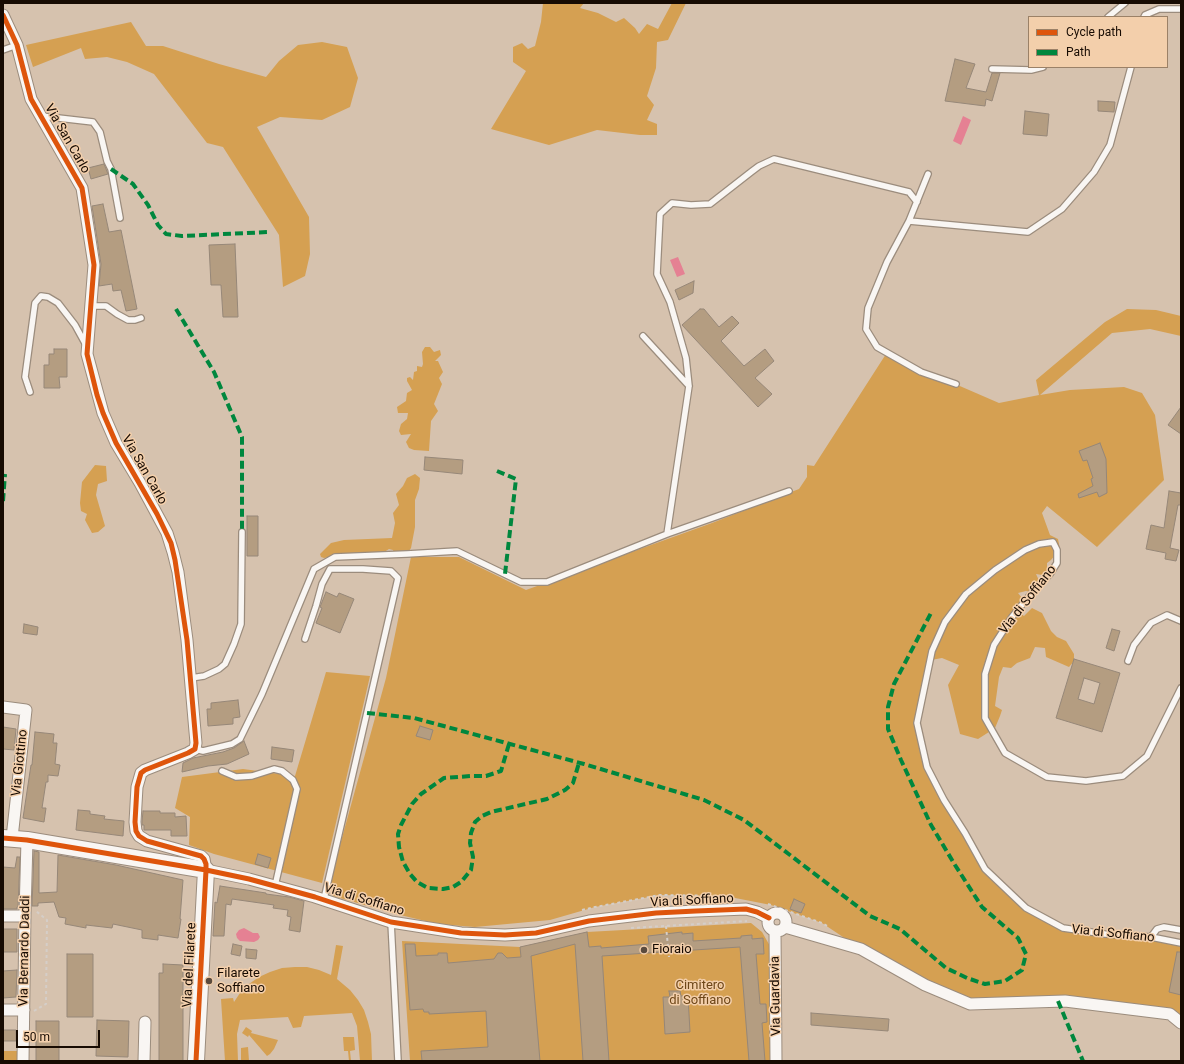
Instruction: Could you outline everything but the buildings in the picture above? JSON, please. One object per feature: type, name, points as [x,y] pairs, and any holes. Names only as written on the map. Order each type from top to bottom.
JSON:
[{"type":"street","name":"Via San Carlo","points":[[3,15],[17,45],[31,99],[82,188],[94,266],[87,354],[97,395],[116,444],[154,508],[171,544],[178,572],[187,640],[196,734],[195,749]]},
{"type":"street","name":"Via Giottino","points":[[3,707],[26,710],[14,839]]},
{"type":"street","points":[[195,749],[141,773],[137,786],[135,822],[136,831],[139,836],[147,841],[200,856],[204,859],[206,870]]},
{"type":"street","name":"Via di Soffiano","points":[[14,839],[206,870],[324,899],[391,922],[462,933],[505,935],[536,933],[589,921],[656,913],[746,909],[757,912],[769,918],[774,913],[782,915],[787,922],[780,929]]},
{"type":"street","name":"Via Bernardo Daddi","points":[[14,839],[28,912],[27,1012],[23,1061]]},
{"type":"street","name":"Via del Filarete","points":[[196,1061],[206,870]]},
{"type":"street","points":[[3,916],[28,912]]},
{"type":"street","points":[[769,918],[768,922],[770,928],[780,929],[861,949],[925,985],[970,1004],[1065,1001],[1170,1014],[1181,1023]]},
{"type":"street","name":"Via Guardavia","points":[[776,1061],[780,929]]},
{"type":"street","points":[[3,1010],[27,1012]]},
{"type":"street","points":[[144,1061],[145,1022]]},
{"type":"lane","points":[[1109,16],[1125,3]]},
{"type":"lane","points":[[1144,16],[1159,9],[1181,9]]},
{"type":"lane","points":[[3,50],[17,45]]},
{"type":"lane","points":[[992,69],[1031,70],[1039,68]]},
{"type":"lane","points":[[908,221],[1028,232],[1062,209],[1094,172],[1110,145],[1131,68]]},
{"type":"lane","points":[[41,116],[93,122],[100,132],[107,161],[111,170],[120,218]]},
{"type":"lane","points":[[667,534],[689,386],[686,358],[670,302],[657,274],[660,214],[672,204],[710,204],[755,169],[774,159],[909,192],[917,202]]},
{"type":"lane","points":[[928,174],[917,202],[887,262],[868,308],[866,329],[878,347],[920,372],[956,384]]},
{"type":"lane","points":[[30,392],[25,377],[36,303],[41,296],[48,297],[58,303],[75,325],[88,348]]},
{"type":"lane","points":[[91,306],[106,306],[128,320],[141,318]]},
{"type":"lane","points":[[643,336],[689,386]]},
{"type":"lane","points":[[195,749],[203,751],[232,744],[240,739],[262,694],[314,570],[335,556],[457,551],[521,582],[547,582],[667,534],[789,491]]},
{"type":"lane","points":[[190,678],[204,676],[219,669],[225,664],[234,644],[241,624],[242,532]]},
{"type":"lane","name":"Via di Soffiano","points":[[1181,688],[1147,756],[1123,776],[1086,781],[1047,777],[1005,753],[985,718],[986,674],[994,645],[1012,617],[1035,589],[1050,574],[1057,563],[1057,550],[1053,542],[1040,544],[1025,550],[995,570],[966,594],[945,622],[932,651],[918,723],[927,767],[944,800],[985,869],[1026,908],[1064,928],[1105,934],[1151,937],[1181,943]]},
{"type":"lane","points":[[305,639],[322,584],[330,569],[391,571],[398,578],[324,899]]},
{"type":"lane","points":[[1128,661],[1134,645],[1151,624],[1167,615],[1181,620]]},
{"type":"lane","points":[[222,771],[236,777],[252,776],[274,769],[282,771],[293,780],[297,788],[275,886]]},
{"type":"lane","points":[[391,922],[398,1061]]},
{"type":"lane","points":[[1151,937],[1157,929],[1164,927],[1181,930]]},
{"type":"path","points":[[580,911],[595,906],[660,895],[725,896],[741,899]]},
{"type":"path","points":[[764,903],[822,923],[829,927]]},
{"type":"path","points":[[27,1012],[46,1004],[47,920],[28,912]]},
{"type":"path","points":[[629,928],[753,921]]},
{"type":"path","points":[[666,926],[669,957]]},
{"type":"green space","points":[[543,3],[584,3],[580,8],[598,13],[616,22],[624,18],[639,34],[647,24],[658,29],[672,3],[686,3],[668,40],[657,42],[656,68],[647,96],[654,105],[647,120],[657,124],[657,135],[640,135],[597,130],[549,145],[491,129],[526,71],[513,62],[513,47],[522,43],[528,49],[535,46],[541,22]]},
{"type":"green space","points":[[131,22],[146,46],[163,46],[266,77],[279,61],[298,45],[322,42],[347,47],[358,78],[350,107],[322,120],[280,117],[257,127],[309,217],[310,254],[305,276],[283,287],[279,235],[223,147],[207,143],[154,74],[127,62],[107,57],[85,59],[81,48],[33,67],[26,45]]},
{"type":"green space","points":[[1127,309],[1156,310],[1181,316],[1181,336],[1150,329],[1112,333],[1040,395],[1070,390],[1124,387],[1142,393],[1155,415],[1164,480],[1097,547],[1047,506],[1042,513],[1050,535],[1058,539],[1060,549],[1047,563],[1047,573],[1042,575],[1036,574],[1042,587],[1037,593],[1026,591],[1018,593],[1026,603],[1021,614],[1024,616],[1032,608],[1042,613],[1051,631],[1057,637],[1066,641],[1074,654],[1074,661],[1069,667],[1046,657],[1045,648],[1035,647],[1030,658],[1017,663],[1011,668],[1003,667],[999,677],[995,706],[1002,710],[1000,716],[995,728],[989,723],[989,732],[978,739],[960,734],[948,685],[959,665],[942,658],[931,660],[917,723],[927,767],[985,869],[1026,908],[1064,928],[1181,943],[1181,1023],[1170,1014],[1065,1001],[970,1004],[861,949],[822,923],[771,905],[725,896],[660,895],[595,907],[550,920],[475,927],[438,924],[333,896],[336,887],[329,885],[386,678],[411,557],[459,557],[526,590],[712,523],[799,489],[807,477],[807,465],[814,466],[886,354],[999,403],[1039,395],[1036,380],[1105,322]]},
{"type":"green space","points":[[425,347],[430,347],[434,352],[440,350],[441,355],[435,361],[438,361],[443,372],[439,378],[442,384],[434,404],[438,411],[431,421],[429,451],[414,450],[409,448],[406,442],[411,434],[401,435],[399,431],[401,424],[407,419],[408,413],[398,413],[397,407],[406,401],[407,393],[412,390],[407,378],[410,377],[413,380],[414,372],[417,371],[417,366],[422,367],[422,352]]},
{"type":"green space","points":[[95,465],[106,466],[107,481],[98,484],[96,495],[105,526],[98,532],[92,533],[85,520],[87,514],[81,511],[80,503],[82,482]]},
{"type":"green space","points":[[415,474],[420,478],[419,489],[415,500],[415,527],[411,548],[407,554],[394,555],[393,550],[389,549],[378,556],[358,560],[349,559],[340,555],[324,558],[321,557],[320,554],[331,543],[344,540],[392,538],[395,523],[393,513],[399,505],[396,494],[403,486],[407,478]]},
{"type":"green space","points":[[326,672],[370,676],[322,883],[214,854],[189,845],[190,817],[175,808],[182,777],[243,769],[295,776]]},
{"type":"green space","name":"Cimitero di Soffiano","points":[[751,923],[762,932],[770,946],[773,1061],[410,1061],[402,941],[520,947],[587,932]]},
{"type":"green space","points":[[336,945],[343,946],[337,979],[350,990],[364,1010],[371,1034],[372,1061],[360,1061],[357,1026],[352,1013],[304,1016],[301,1027],[293,1028],[288,1017],[240,1020],[237,1034],[238,1061],[225,1061],[221,999],[233,998],[234,1002],[249,984],[259,977],[282,968],[307,967],[331,975]]},
{"type":"green space","points":[[246,1027],[252,1031],[251,1033],[278,1040],[270,1054],[267,1056],[249,1035],[248,1037],[242,1033]]},
{"type":"green space","points":[[343,1037],[354,1037],[355,1050],[350,1051],[351,1061],[349,1061],[348,1051],[344,1051]]},
{"type":"green space","points":[[248,1047],[249,1061],[241,1061],[241,1048]]},
{"type":"green space","points":[[3,1051],[19,1051],[19,1061],[3,1061]]},
{"type":"shaded area","points":[[963,116],[971,120],[961,145],[953,141]]},
{"type":"shaded area","points":[[678,257],[685,274],[677,277],[670,260]]},
{"type":"shaded area","points":[[244,928],[253,933],[258,933],[260,937],[258,940],[254,942],[240,941],[236,934],[239,930]]},
{"type":"marked path","points":[[111,169],[133,184],[148,205],[158,225],[166,234],[182,236],[269,232]]},
{"type":"marked path","points":[[176,309],[214,372],[242,437],[242,532]]},
{"type":"marked path","points":[[497,471],[516,479],[505,574]]},
{"type":"marked path","points":[[3,501],[5,474]]},
{"type":"marked path","points":[[367,713],[414,718],[584,764],[704,800],[744,820],[870,916],[900,929],[946,968],[967,978],[985,984],[1005,981],[1022,970],[1026,954],[1018,938],[982,907],[955,865],[931,825],[888,729],[888,707],[894,684],[931,613]]},
{"type":"marked path","points":[[509,744],[501,771],[486,776],[444,778],[421,794],[412,804],[398,834],[399,847],[403,862],[417,882],[428,888],[443,889],[453,887],[461,882],[471,870],[473,857],[470,843],[471,833],[475,822],[482,816],[491,812],[547,799],[565,790],[573,783],[579,763]]},
{"type":"marked path","points":[[1058,1001],[1083,1061]]},
{"type":"cycle path","points":[[3,15],[17,45],[31,99],[82,188],[94,265],[87,354],[97,395],[116,443],[157,514],[171,543],[175,560],[187,640],[196,743],[195,749],[188,753],[141,773],[137,787],[135,822],[136,831],[139,836],[147,841],[201,856],[206,864],[196,1061]]},
{"type":"cycle path","points":[[3,838],[27,840],[206,870],[249,879],[315,897],[391,922],[461,933],[505,935],[536,933],[589,921],[656,913],[696,911],[746,909],[757,912],[769,918]]},
{"type":"place","name":"Fioraio","points":[[644,950]]},
{"type":"place","name":"Filarete Soffiano","points":[[209,981]]}]
